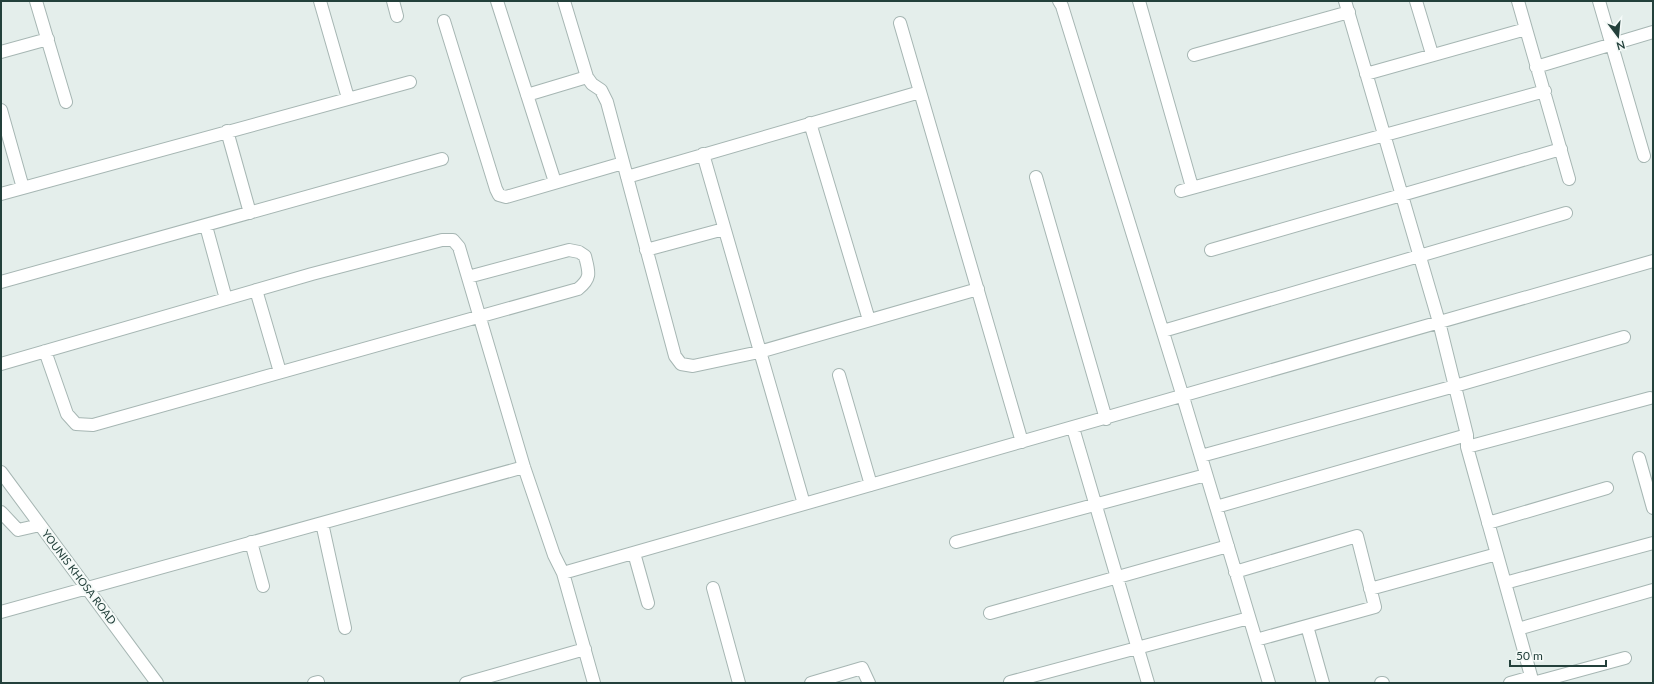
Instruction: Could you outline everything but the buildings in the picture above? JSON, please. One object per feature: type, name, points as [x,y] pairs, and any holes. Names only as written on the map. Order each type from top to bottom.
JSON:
[{"type":"street","points":[[36,1],[66,102]]},
{"type":"street","points":[[320,1],[348,98]]},
{"type":"street","points":[[393,1],[397,16]]},
{"type":"street","points":[[497,1],[555,182]]},
{"type":"street","points":[[564,1],[587,77],[592,84],[601,90],[607,102],[674,356],[681,364],[693,366],[759,352],[978,289]]},
{"type":"street","points":[[1059,1],[1062,6],[1163,331],[1269,683]]},
{"type":"street","points":[[1139,1],[1187,189],[1545,91]]},
{"type":"street","points":[[1416,1],[1432,54]]},
{"type":"street","points":[[1518,1],[1536,67],[1545,91],[1570,179]]},
{"type":"street","points":[[1599,1],[1644,156]]},
{"type":"street","points":[[1194,55],[1347,7],[1439,322],[1488,523],[1532,681]]},
{"type":"street","points":[[444,21],[499,195],[506,197],[623,163]]},
{"type":"street","points":[[900,23],[1022,442]]},
{"type":"street","points":[[1366,74],[1432,54],[1526,29]]},
{"type":"street","points":[[1536,67],[1611,43],[1653,32]]},
{"type":"street","points":[[1,52],[48,39]]},
{"type":"street","points":[[527,95],[587,77]]},
{"type":"street","points":[[1,194],[410,82]]},
{"type":"street","points":[[627,177],[920,92]]},
{"type":"street","points":[[1,110],[23,188]]},
{"type":"street","points":[[810,123],[869,320]]},
{"type":"street","points":[[227,131],[250,213]]},
{"type":"street","points":[[1211,250],[1561,149]]},
{"type":"street","points":[[702,154],[804,504]]},
{"type":"street","points":[[1,282],[442,159]]},
{"type":"street","points":[[1036,176],[1106,418]]},
{"type":"street","points":[[1163,331],[1420,257],[1566,213]]},
{"type":"street","points":[[206,226],[226,299]]},
{"type":"street","points":[[646,250],[724,229]]},
{"type":"street","points":[[1,364],[256,290],[442,240],[453,240],[459,247],[524,467],[554,555],[564,573],[594,683]]},
{"type":"street","points":[[45,351],[67,414],[76,424],[93,425],[578,289],[586,283],[589,272],[585,256],[579,252],[569,250],[468,277]]},
{"type":"street","points":[[564,573],[1183,397],[1653,261]]},
{"type":"street","points":[[256,290],[280,372]]},
{"type":"street","points":[[1201,456],[1455,386],[1624,337]]},
{"type":"street","points":[[839,375],[871,485]]},
{"type":"street","points":[[1216,507],[1467,441],[1650,398]]},
{"type":"street","points":[[1073,428],[1148,683]]},
{"type":"street","points":[[1640,458],[1653,508]]},
{"type":"street","points":[[1,612],[524,467]]},
{"type":"street","name":"YOUNIS KHOSA ROAD","points":[[1,472],[157,683]]},
{"type":"street","points":[[956,542],[1206,474]]},
{"type":"street","points":[[1488,523],[1607,488]]},
{"type":"street","points":[[1,512],[18,530],[40,525]]},
{"type":"street","points":[[322,523],[345,628]]},
{"type":"street","points":[[1235,572],[1356,536],[1375,607],[1256,640]]},
{"type":"street","points":[[251,542],[263,586]]},
{"type":"street","points":[[1505,583],[1653,543]]},
{"type":"street","points":[[990,613],[1228,546]]},
{"type":"street","points":[[634,553],[648,603]]},
{"type":"street","points":[[1370,589],[1497,554]]},
{"type":"street","points":[[713,588],[739,683]]},
{"type":"street","points":[[1518,629],[1653,590]]},
{"type":"street","points":[[1010,682],[1249,618]]},
{"type":"street","points":[[1307,626],[1323,683]]},
{"type":"street","points":[[466,683],[585,649]]},
{"type":"street","points":[[1510,683],[1532,681],[1625,658]]},
{"type":"street","points":[[811,683],[862,668],[869,683]]}]
